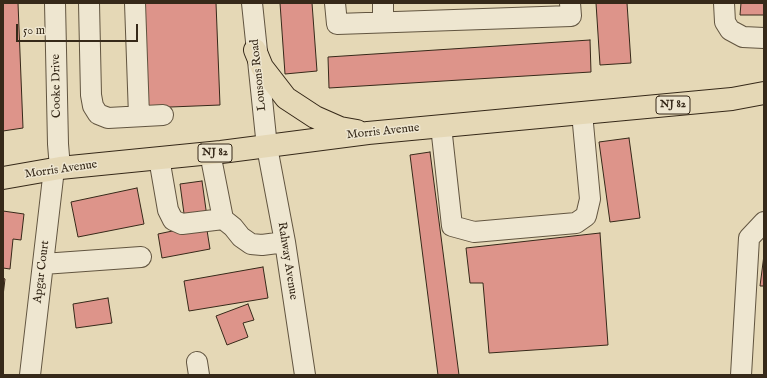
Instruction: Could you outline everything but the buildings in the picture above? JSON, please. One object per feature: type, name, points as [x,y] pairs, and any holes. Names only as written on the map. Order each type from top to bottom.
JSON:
[{"type":"main road","points":[[255,50],[262,67],[286,98],[314,117],[334,125],[368,133]]},
{"type":"main road","name":"Morris Avenue","points":[[3,178],[57,169],[210,153],[368,133],[732,99],[764,93]]},
{"type":"street","name":"Cooke Drive","points":[[55,3],[58,144],[57,169]]},
{"type":"street","points":[[89,3],[91,95],[93,106],[98,114],[108,118],[163,115]]},
{"type":"street","points":[[135,3],[139,116]]},
{"type":"street","name":"Lousons Road","points":[[252,3],[255,50],[267,146]]},
{"type":"street","points":[[335,3],[336,24],[383,22],[432,12],[525,10],[570,16],[570,3]]},
{"type":"street","points":[[383,3],[383,22]]},
{"type":"street","points":[[724,3],[725,22],[730,30],[743,37],[764,38]]},
{"type":"street","points":[[441,126],[452,226],[474,232],[576,224],[586,216],[590,199],[582,113]]},
{"type":"street","name":"Rahway Avenue","points":[[267,146],[285,242],[305,375]]},
{"type":"street","points":[[210,153],[223,219],[233,227],[241,237],[251,244],[262,245],[285,242]]},
{"type":"street","points":[[159,158],[168,210],[173,220],[182,224],[223,219]]},
{"type":"street","name":"Apgar Court","points":[[30,375],[43,264],[57,169]]},
{"type":"street","points":[[741,375],[749,238],[764,222]]},
{"type":"street","points":[[43,264],[140,257]]}]
